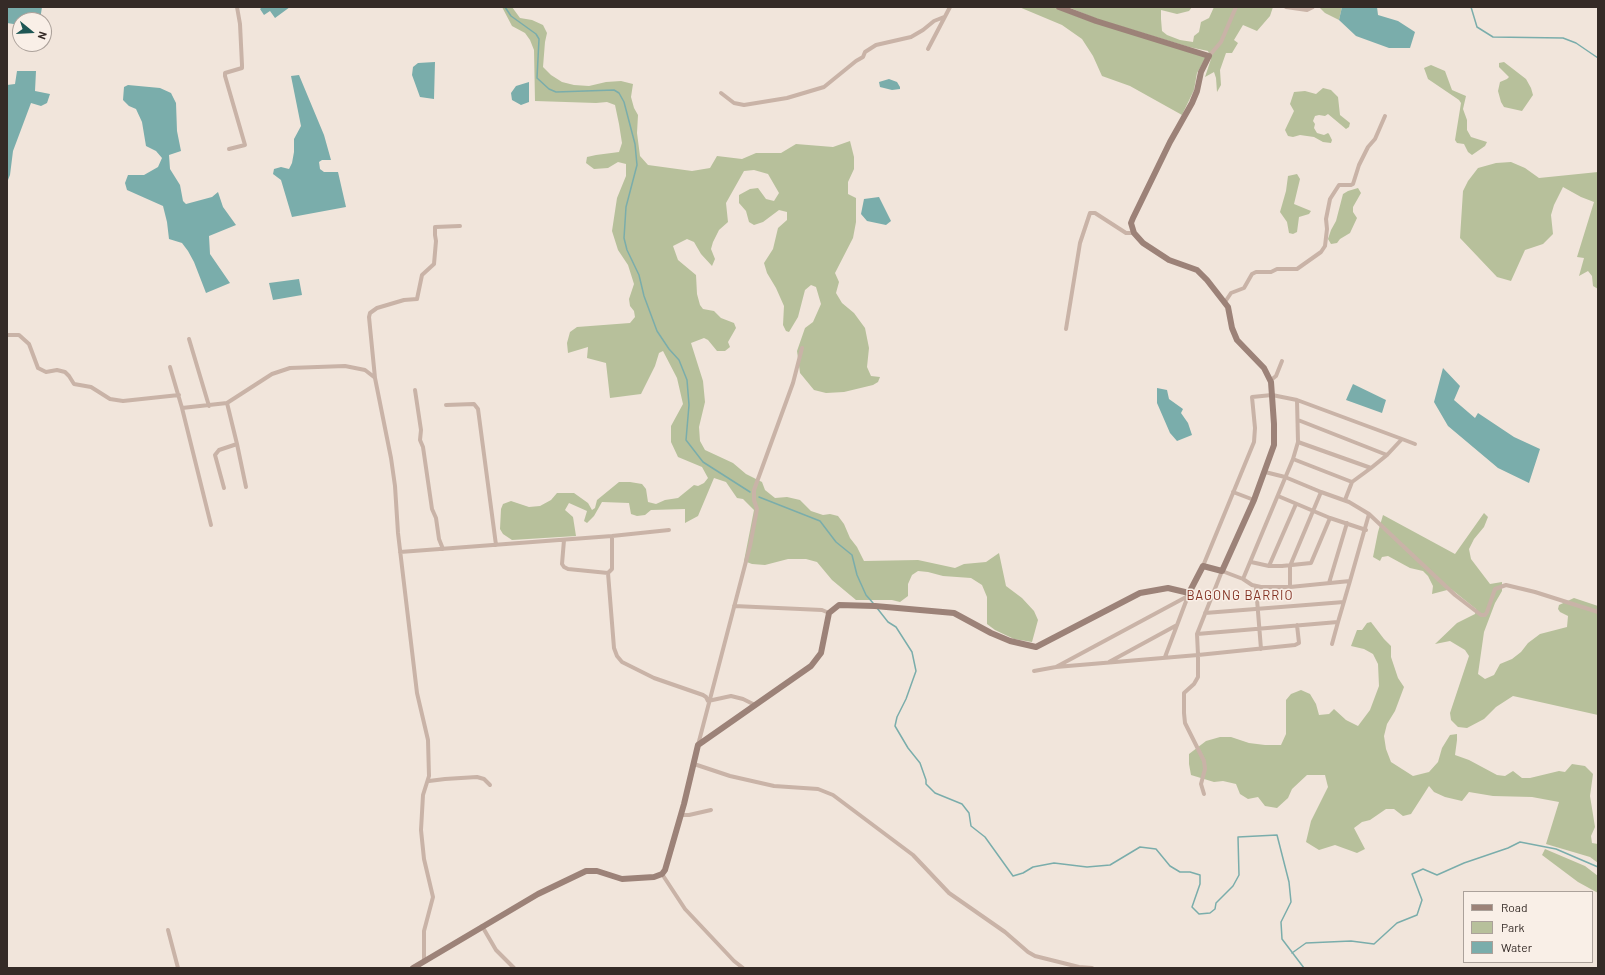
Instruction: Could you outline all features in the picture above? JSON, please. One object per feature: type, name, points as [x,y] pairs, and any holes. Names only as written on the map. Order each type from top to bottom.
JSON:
[{"type":"street","points":[[229,149],[245,144],[224,76],[225,73],[242,68],[240,24],[237,7]]},
{"type":"street","points":[[928,49],[950,7]]},
{"type":"street","points":[[1059,7],[1096,21],[1209,56]]},
{"type":"street","points":[[1204,794],[1201,784],[1205,769],[1204,761],[1185,723],[1184,693],[1194,684],[1198,677],[1197,634],[1222,571],[1254,500],[1265,472],[1274,441],[1271,380],[1264,368],[1235,336],[1229,311],[1225,302],[1197,270],[1175,263],[1163,257],[1138,239],[1132,226],[1133,218],[1170,142],[1192,103],[1197,91],[1201,72],[1209,56],[1221,42],[1236,7]]},
{"type":"street","points":[[1286,7],[1303,10],[1313,7]]},
{"type":"street","points":[[721,93],[734,103],[744,105],[788,98],[824,87],[863,57],[865,52],[876,45],[910,36],[944,17]]},
{"type":"street","points":[[1225,302],[1231,293],[1244,288],[1252,274],[1256,272],[1267,273],[1277,269],[1297,269],[1321,252],[1325,246],[1327,229],[1326,219],[1330,199],[1339,185],[1353,184],[1359,165],[1368,147],[1375,139],[1385,116]]},
{"type":"street","points":[[1066,329],[1080,243],[1090,213],[1095,213],[1126,232],[1134,233]]},
{"type":"street","points":[[424,960],[424,931],[433,897],[424,859],[421,830],[424,795],[429,781],[430,764],[427,735],[418,701],[400,552],[395,486],[375,378],[369,317],[370,313],[377,308],[404,300],[417,299],[422,275],[434,264],[436,241],[435,227],[460,226]]},
{"type":"street","points":[[7,334],[19,335],[30,344],[38,368],[46,372],[57,370],[65,372],[74,384],[95,389],[110,399],[124,401],[178,395]]},
{"type":"street","points":[[189,339],[209,406]]},
{"type":"street","points":[[413,968],[424,960],[538,894],[586,871],[597,871],[622,879],[654,877],[662,874],[665,870],[681,815],[708,702],[750,546],[757,510],[754,500],[754,490],[793,383],[802,348]]},
{"type":"street","points":[[1271,380],[1276,376],[1282,361]]},
{"type":"street","points":[[182,408],[227,403],[272,374],[290,368],[345,366],[365,370],[375,378]]},
{"type":"street","points":[[170,368],[182,408],[211,524]]},
{"type":"street","points":[[414,390],[421,430],[420,440],[423,447],[431,504],[436,518],[439,539],[443,549]]},
{"type":"street","points":[[1165,657],[1188,595],[1203,566],[1254,442],[1255,428],[1252,397],[1272,395],[1297,400],[1415,444]]},
{"type":"street","points":[[1243,579],[1293,459],[1298,442],[1297,400]]},
{"type":"street","points":[[227,403],[246,486]]},
{"type":"street","points":[[446,405],[474,404],[478,409],[496,545]]},
{"type":"street","points":[[1298,420],[1387,455]]},
{"type":"street","points":[[1345,500],[1352,482],[1387,455],[1402,440]]},
{"type":"street","points":[[1298,442],[1371,468]]},
{"type":"street","points":[[224,488],[215,455],[219,450],[237,444]]},
{"type":"street","points":[[1293,459],[1352,482]]},
{"type":"street","points":[[1265,472],[1285,477],[1355,504],[1370,514],[1455,595],[1480,615],[1486,614],[1494,589],[1506,584],[1598,612]]},
{"type":"street","points":[[1233,492],[1254,500]]},
{"type":"street","points":[[1290,587],[1290,566],[1321,492]]},
{"type":"street","points":[[1278,496],[1330,518],[1366,530]]},
{"type":"street","points":[[1269,566],[1296,504]]},
{"type":"street","points":[[1332,644],[1370,514]]},
{"type":"street","points":[[1251,562],[1269,566],[1290,566],[1312,562],[1330,518]]},
{"type":"street","points":[[1328,583],[1347,523]]},
{"type":"street","points":[[400,552],[564,540],[669,530]]},
{"type":"street","points":[[612,536],[612,569],[608,573],[614,648],[618,657],[626,665],[654,678],[703,695],[706,697],[708,702]]},
{"type":"street","points":[[564,540],[562,564],[564,567],[568,569],[608,573]]},
{"type":"street","points":[[1203,566],[1243,579],[1256,587],[1290,587],[1350,581]]},
{"type":"street","points":[[1256,587],[1261,649]]},
{"type":"street","points":[[698,745],[806,670],[821,653],[829,613],[839,605],[875,606],[952,613],[1010,641],[1036,647],[1140,593],[1168,588],[1188,595]]},
{"type":"street","points":[[1056,667],[1188,595]]},
{"type":"street","points":[[1205,613],[1344,602]]},
{"type":"street","points":[[734,606],[822,610],[829,613]]},
{"type":"street","points":[[1197,634],[1338,622]]},
{"type":"street","points":[[1105,663],[1177,625]]},
{"type":"street","points":[[1034,671],[1056,667],[1261,649],[1298,643],[1297,625]]},
{"type":"street","points":[[708,702],[731,696],[743,699],[755,705]]},
{"type":"street","points":[[694,764],[730,776],[774,786],[818,789],[833,795],[914,854],[949,893],[1005,932],[1028,952],[1035,956],[1079,968],[1092,968]]},
{"type":"street","points":[[429,781],[445,778],[477,777],[484,779],[490,785]]},
{"type":"street","points":[[681,815],[689,815],[711,810]]},
{"type":"street","points":[[662,874],[685,909],[734,961],[743,968]]},
{"type":"street","points":[[482,926],[496,950],[514,968]]},
{"type":"street","points":[[168,930],[178,968]]},
{"type":"green space","points":[[502,7],[512,7],[520,18],[532,20],[543,25],[547,33],[543,67],[551,75],[562,82],[574,85],[589,86],[606,82],[621,81],[633,84],[631,97],[638,115],[637,133],[640,156],[648,165],[692,171],[710,168],[717,156],[742,159],[756,153],[781,153],[796,144],[833,147],[850,141],[854,157],[854,169],[848,182],[848,194],[856,198],[856,222],[853,238],[835,273],[839,282],[836,293],[842,303],[854,313],[865,328],[869,348],[867,367],[871,376],[880,377],[878,382],[873,385],[844,392],[826,393],[814,390],[800,373],[797,351],[805,328],[813,322],[821,304],[816,287],[811,285],[805,290],[798,317],[789,332],[786,331],[783,325],[784,306],[767,273],[764,263],[773,249],[778,228],[787,220],[787,212],[779,210],[763,222],[754,225],[749,222],[746,211],[739,203],[739,195],[750,189],[758,188],[766,199],[774,201],[779,193],[768,174],[754,170],[744,171],[726,203],[728,222],[719,230],[713,242],[711,249],[715,259],[712,266],[701,254],[694,242],[687,239],[673,246],[678,260],[696,275],[697,294],[700,305],[703,309],[714,311],[721,318],[734,323],[736,328],[728,342],[730,347],[725,351],[717,351],[708,340],[704,338],[691,343],[703,381],[705,402],[699,427],[700,441],[705,450],[733,463],[746,474],[762,482],[765,490],[775,498],[787,497],[800,500],[811,511],[823,515],[830,514],[838,516],[864,561],[918,560],[955,568],[964,564],[986,562],[999,553],[1006,586],[1022,598],[1034,611],[1038,620],[1032,642],[1014,639],[995,630],[987,624],[987,597],[982,585],[971,578],[943,576],[918,571],[912,575],[908,584],[908,596],[900,602],[892,600],[856,600],[832,580],[817,562],[806,559],[788,559],[765,565],[752,564],[744,561],[754,510],[743,499],[737,498],[726,482],[714,478],[698,516],[685,523],[685,509],[651,510],[645,515],[637,516],[631,514],[629,503],[602,502],[594,516],[587,523],[584,521],[587,511],[569,503],[565,510],[573,517],[576,536],[512,540],[503,534],[500,529],[501,509],[503,504],[511,501],[529,507],[540,506],[551,500],[557,493],[574,493],[588,503],[592,510],[595,508],[597,500],[619,482],[630,482],[642,484],[646,489],[648,502],[656,504],[665,500],[678,498],[694,485],[698,486],[704,483],[708,478],[702,467],[678,457],[671,442],[671,426],[683,404],[677,378],[663,351],[659,353],[655,366],[641,394],[610,398],[606,363],[587,358],[588,347],[568,353],[567,343],[570,332],[577,327],[630,323],[635,317],[634,311],[630,306],[629,299],[634,284],[628,265],[618,250],[612,231],[617,198],[626,176],[626,164],[618,162],[608,168],[594,169],[586,163],[587,157],[619,152],[622,143],[619,124],[615,105],[607,102],[535,101],[534,50],[525,33],[512,26]]},
{"type":"green space","points":[[1019,7],[1053,7],[1084,19],[1206,57],[1197,73],[1194,90],[1182,115],[1130,86],[1102,76],[1093,56],[1082,39],[1062,25]]},
{"type":"green space","points":[[1068,7],[1192,7],[1189,11],[1177,14],[1161,10],[1161,19],[1162,31],[1167,35],[1180,40],[1193,42],[1194,36],[1199,32],[1201,22],[1209,18],[1214,7],[1273,7],[1270,16],[1257,31],[1243,25],[1234,40],[1238,43],[1232,53],[1226,53],[1220,70],[1221,85],[1217,92],[1214,72],[1205,77],[1211,59],[1208,51],[1189,47],[1097,19]]},
{"type":"green space","points":[[1319,7],[1342,7],[1339,20],[1325,13]]},
{"type":"green space","points":[[1504,62],[1526,79],[1531,88],[1533,95],[1522,111],[1504,107],[1501,102],[1498,91],[1500,82],[1509,77],[1499,67],[1499,63]]},
{"type":"green space","points":[[1431,65],[1445,71],[1452,90],[1466,96],[1463,109],[1467,120],[1467,130],[1471,137],[1487,142],[1485,146],[1472,155],[1468,152],[1464,144],[1457,143],[1455,140],[1461,103],[1459,100],[1428,79],[1424,68]]},
{"type":"green space","points":[[1323,88],[1331,90],[1338,97],[1340,115],[1350,123],[1349,127],[1346,129],[1328,114],[1325,116],[1319,115],[1315,116],[1313,121],[1315,124],[1314,128],[1317,133],[1324,135],[1328,133],[1332,140],[1331,143],[1323,142],[1314,137],[1300,135],[1293,137],[1288,136],[1285,130],[1294,111],[1290,104],[1294,92],[1305,91],[1316,94]]},
{"type":"green space","points":[[1511,162],[1525,168],[1539,178],[1598,172],[1598,289],[1593,286],[1592,276],[1588,271],[1579,276],[1584,258],[1577,257],[1594,202],[1563,187],[1551,215],[1553,234],[1543,244],[1525,250],[1511,281],[1497,277],[1460,238],[1463,191],[1468,181],[1478,168],[1496,163]]},
{"type":"green space","points":[[1297,174],[1300,179],[1294,204],[1311,211],[1309,214],[1299,217],[1297,232],[1293,234],[1289,233],[1287,222],[1280,212],[1286,191],[1288,176]]},
{"type":"green space","points":[[1358,188],[1361,193],[1353,207],[1353,212],[1357,218],[1350,233],[1340,239],[1337,243],[1331,244],[1328,239],[1336,221],[1343,194]]},
{"type":"green space","points":[[1484,513],[1488,517],[1484,527],[1474,539],[1469,549],[1471,559],[1490,584],[1502,582],[1502,591],[1495,603],[1484,632],[1478,674],[1485,679],[1494,675],[1500,664],[1512,659],[1521,652],[1528,643],[1540,634],[1567,627],[1568,616],[1560,612],[1558,609],[1559,605],[1574,598],[1598,606],[1598,715],[1513,696],[1496,707],[1484,719],[1467,728],[1458,727],[1451,720],[1450,713],[1469,656],[1465,650],[1450,641],[1435,644],[1457,623],[1475,614],[1476,609],[1451,589],[1432,594],[1433,586],[1428,576],[1423,571],[1410,568],[1388,556],[1382,557],[1380,561],[1373,557],[1383,515],[1455,554]]},
{"type":"green space","points":[[1371,622],[1391,646],[1391,657],[1398,678],[1404,687],[1395,711],[1387,724],[1384,736],[1386,749],[1391,762],[1413,776],[1429,772],[1438,762],[1442,748],[1450,735],[1457,734],[1455,755],[1469,760],[1497,775],[1505,776],[1513,771],[1522,778],[1530,778],[1559,771],[1565,772],[1572,764],[1585,766],[1593,774],[1590,796],[1595,827],[1591,836],[1592,843],[1598,844],[1598,863],[1590,857],[1546,844],[1559,802],[1532,797],[1493,796],[1469,792],[1462,801],[1445,797],[1434,792],[1429,786],[1411,814],[1403,816],[1394,809],[1386,809],[1370,820],[1362,822],[1354,828],[1365,849],[1357,853],[1335,845],[1319,850],[1306,842],[1311,821],[1328,787],[1325,775],[1307,775],[1292,789],[1288,798],[1277,808],[1265,806],[1258,797],[1248,799],[1240,794],[1236,784],[1223,781],[1214,782],[1191,775],[1189,754],[1206,741],[1220,737],[1231,737],[1249,743],[1281,745],[1286,734],[1286,700],[1291,694],[1301,690],[1310,694],[1316,704],[1319,715],[1329,714],[1334,709],[1346,720],[1358,726],[1370,710],[1379,686],[1378,664],[1373,654],[1364,649],[1351,646],[1357,630],[1362,630],[1367,623]]},
{"type":"green space","points":[[1545,849],[1585,866],[1598,876],[1598,893],[1578,882],[1542,855]]},
{"type":"water","points":[[7,7],[42,7],[41,12],[12,12],[12,24],[7,23]]},
{"type":"water","points":[[262,7],[290,7],[275,18],[270,11],[264,15],[260,9]]},
{"type":"water","points":[[1342,7],[1377,7],[1378,15],[1398,21],[1415,32],[1410,48],[1389,48],[1356,36],[1339,20]]},
{"type":"water","points":[[435,62],[434,99],[420,97],[412,75],[413,67],[418,63]]},
{"type":"water","points":[[17,71],[36,71],[35,91],[50,94],[47,103],[41,106],[31,103],[13,151],[8,180],[7,85],[15,84]]},
{"type":"water","points":[[299,75],[324,135],[331,160],[322,160],[319,162],[320,169],[324,172],[338,172],[346,207],[292,217],[281,180],[273,174],[274,169],[281,167],[289,169],[292,163],[294,139],[301,126],[291,76]]},
{"type":"water","points":[[889,79],[897,82],[900,89],[892,90],[880,87],[879,82]]},
{"type":"water","points":[[529,82],[529,102],[521,105],[512,100],[511,93],[516,86]]},
{"type":"water","points":[[128,85],[160,88],[171,93],[176,103],[177,131],[181,151],[169,155],[170,169],[180,185],[183,201],[186,204],[212,197],[218,192],[223,207],[236,225],[209,236],[210,254],[230,283],[206,293],[188,251],[182,243],[169,239],[163,206],[127,190],[125,183],[128,175],[144,175],[158,167],[162,158],[156,151],[146,146],[142,122],[136,109],[129,106],[123,100],[124,87]]},
{"type":"water","points":[[879,197],[891,221],[886,225],[867,221],[861,214],[864,199]]},
{"type":"water","points":[[299,279],[302,295],[273,300],[269,283]]},
{"type":"water","points":[[1443,368],[1460,386],[1454,400],[1475,418],[1478,413],[1514,437],[1540,449],[1529,483],[1498,468],[1448,426],[1434,402]]},
{"type":"water","points":[[1353,384],[1386,400],[1382,413],[1346,400]]},
{"type":"water","points":[[1157,388],[1167,390],[1169,399],[1183,409],[1181,413],[1188,423],[1192,435],[1177,441],[1170,433],[1157,403]]},
{"type":"waterway","points":[[505,7],[511,16],[536,34],[539,39],[537,78],[549,89],[556,92],[614,90],[619,93],[624,102],[635,144],[637,165],[626,207],[624,238],[627,250],[639,275],[644,296],[657,331],[669,349],[679,360],[687,380],[689,405],[686,440],[703,462],[750,492]]},
{"type":"waterway","points":[[1471,7],[1477,27],[1493,37],[1563,38],[1576,43],[1598,58]]},
{"type":"waterway","points":[[759,497],[820,521],[836,542],[852,555],[857,575],[866,595],[873,603]]},
{"type":"waterway","points":[[877,608],[888,622],[896,627],[912,652],[916,671],[906,699],[897,717],[895,726],[908,748],[920,763],[926,784],[935,793],[962,804],[969,813],[971,826],[985,837],[1013,876],[1023,873],[1033,867],[1054,863],[1087,867],[1110,865],[1140,847],[1156,849],[1170,866],[1180,872],[1190,872],[1200,875],[1200,884],[1192,907],[1199,914],[1210,913],[1215,909],[1216,903],[1233,886],[1239,875],[1238,837],[1277,835],[1289,882],[1291,902],[1281,922],[1282,939],[1304,968]]},
{"type":"waterway","points":[[1292,953],[1306,943],[1351,941],[1374,944],[1397,923],[1417,915],[1422,900],[1412,874],[1423,869],[1437,875],[1520,842],[1556,849],[1598,867]]},
{"type":"district","name":"BAGONG BARRIO","points":[[1240,596]]}]
